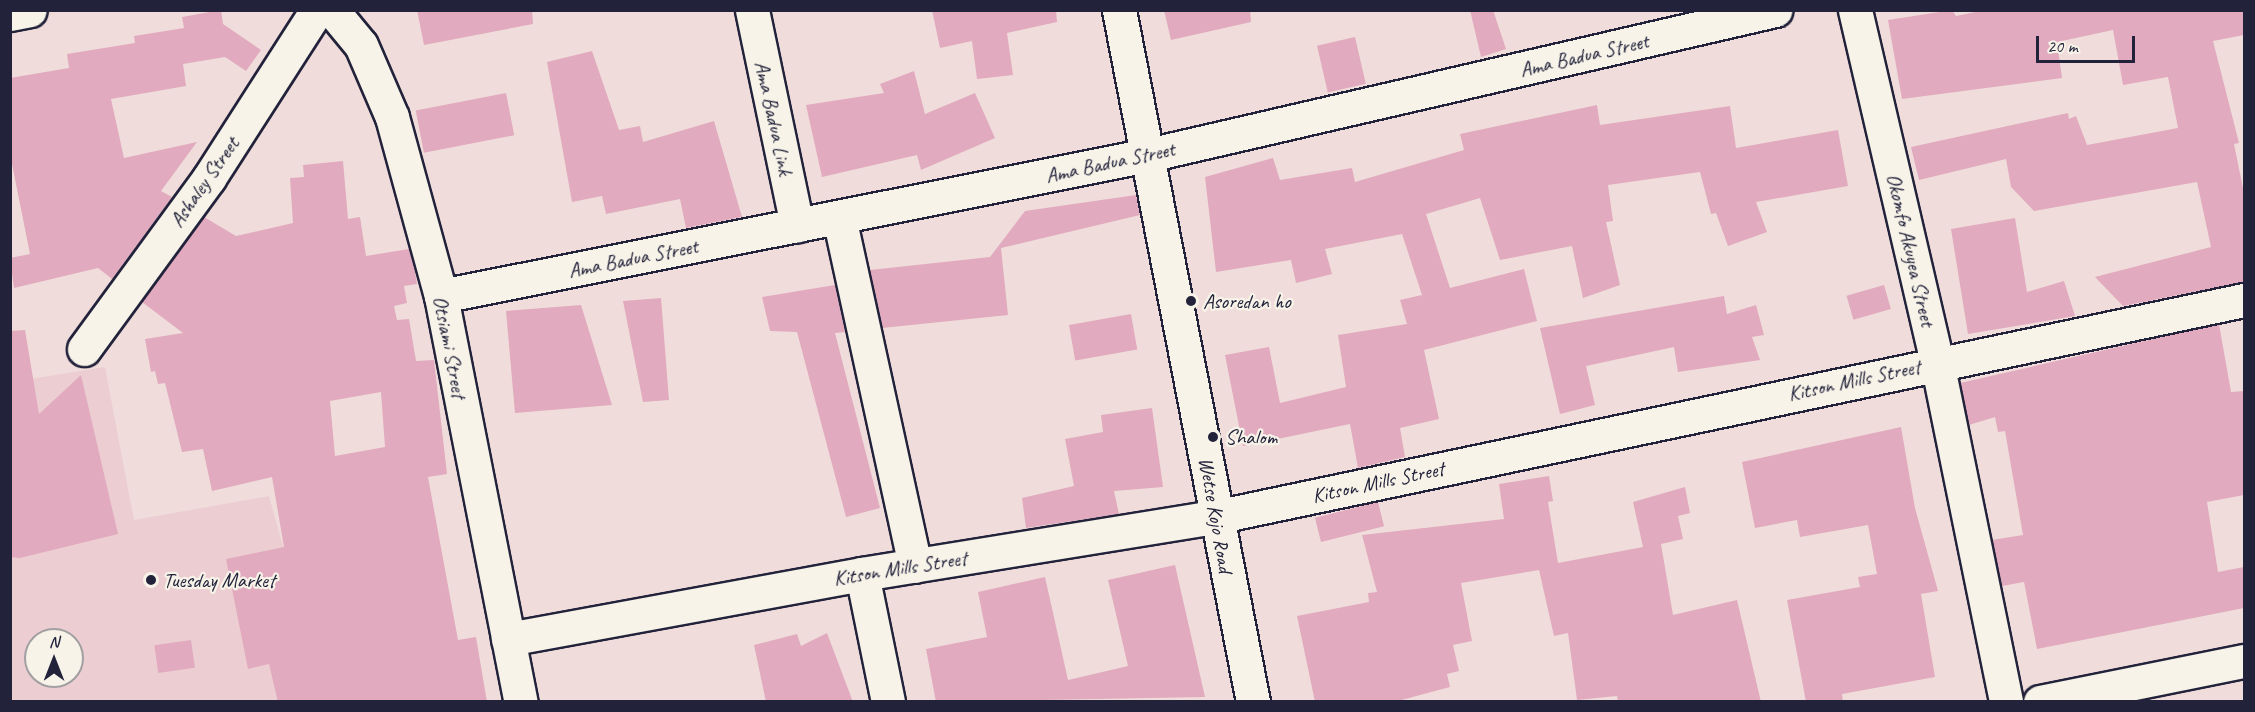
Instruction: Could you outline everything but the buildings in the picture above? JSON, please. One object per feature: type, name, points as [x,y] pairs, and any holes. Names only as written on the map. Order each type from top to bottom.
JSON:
[{"type":"street","points":[[10,14],[30,10]]},
{"type":"street","name":"Ashaley Street","points":[[84,349],[209,178],[317,10]]},
{"type":"street","name":"Otsiami Street","points":[[332,10],[361,45],[392,117],[441,296],[521,702]]},
{"type":"street","name":"Ama Badua Link","points":[[752,10],[797,225]]},
{"type":"street","name":"Wetse Kojo Road","points":[[1119,10],[1215,517],[1254,702]]},
{"type":"street","name":"Ama Badua Street","points":[[441,296],[1148,155],[1775,10]]},
{"type":"street","name":"Okomfo Akuyea Street","points":[[1855,10],[1937,362],[2006,702]]},
{"type":"street","points":[[839,216],[915,566]]},
{"type":"street","name":"Kitson Mills Street","points":[[508,639],[862,574],[1215,517],[1937,362],[2244,300]]},
{"type":"street","points":[[862,574],[888,702]]},
{"type":"street","points":[[2040,702],[2244,662]]},
{"type":"shaded area","name":"Tuesday Market","points":[[105,367],[134,520],[269,496],[326,701],[11,702],[11,382]]},
{"type":"place","name":"Asoredan ho","points":[[1191,301]]},
{"type":"place","name":"Shalom","points":[[1213,437]]},
{"type":"place","name":"Tuesday Market","points":[[151,580]]}]
